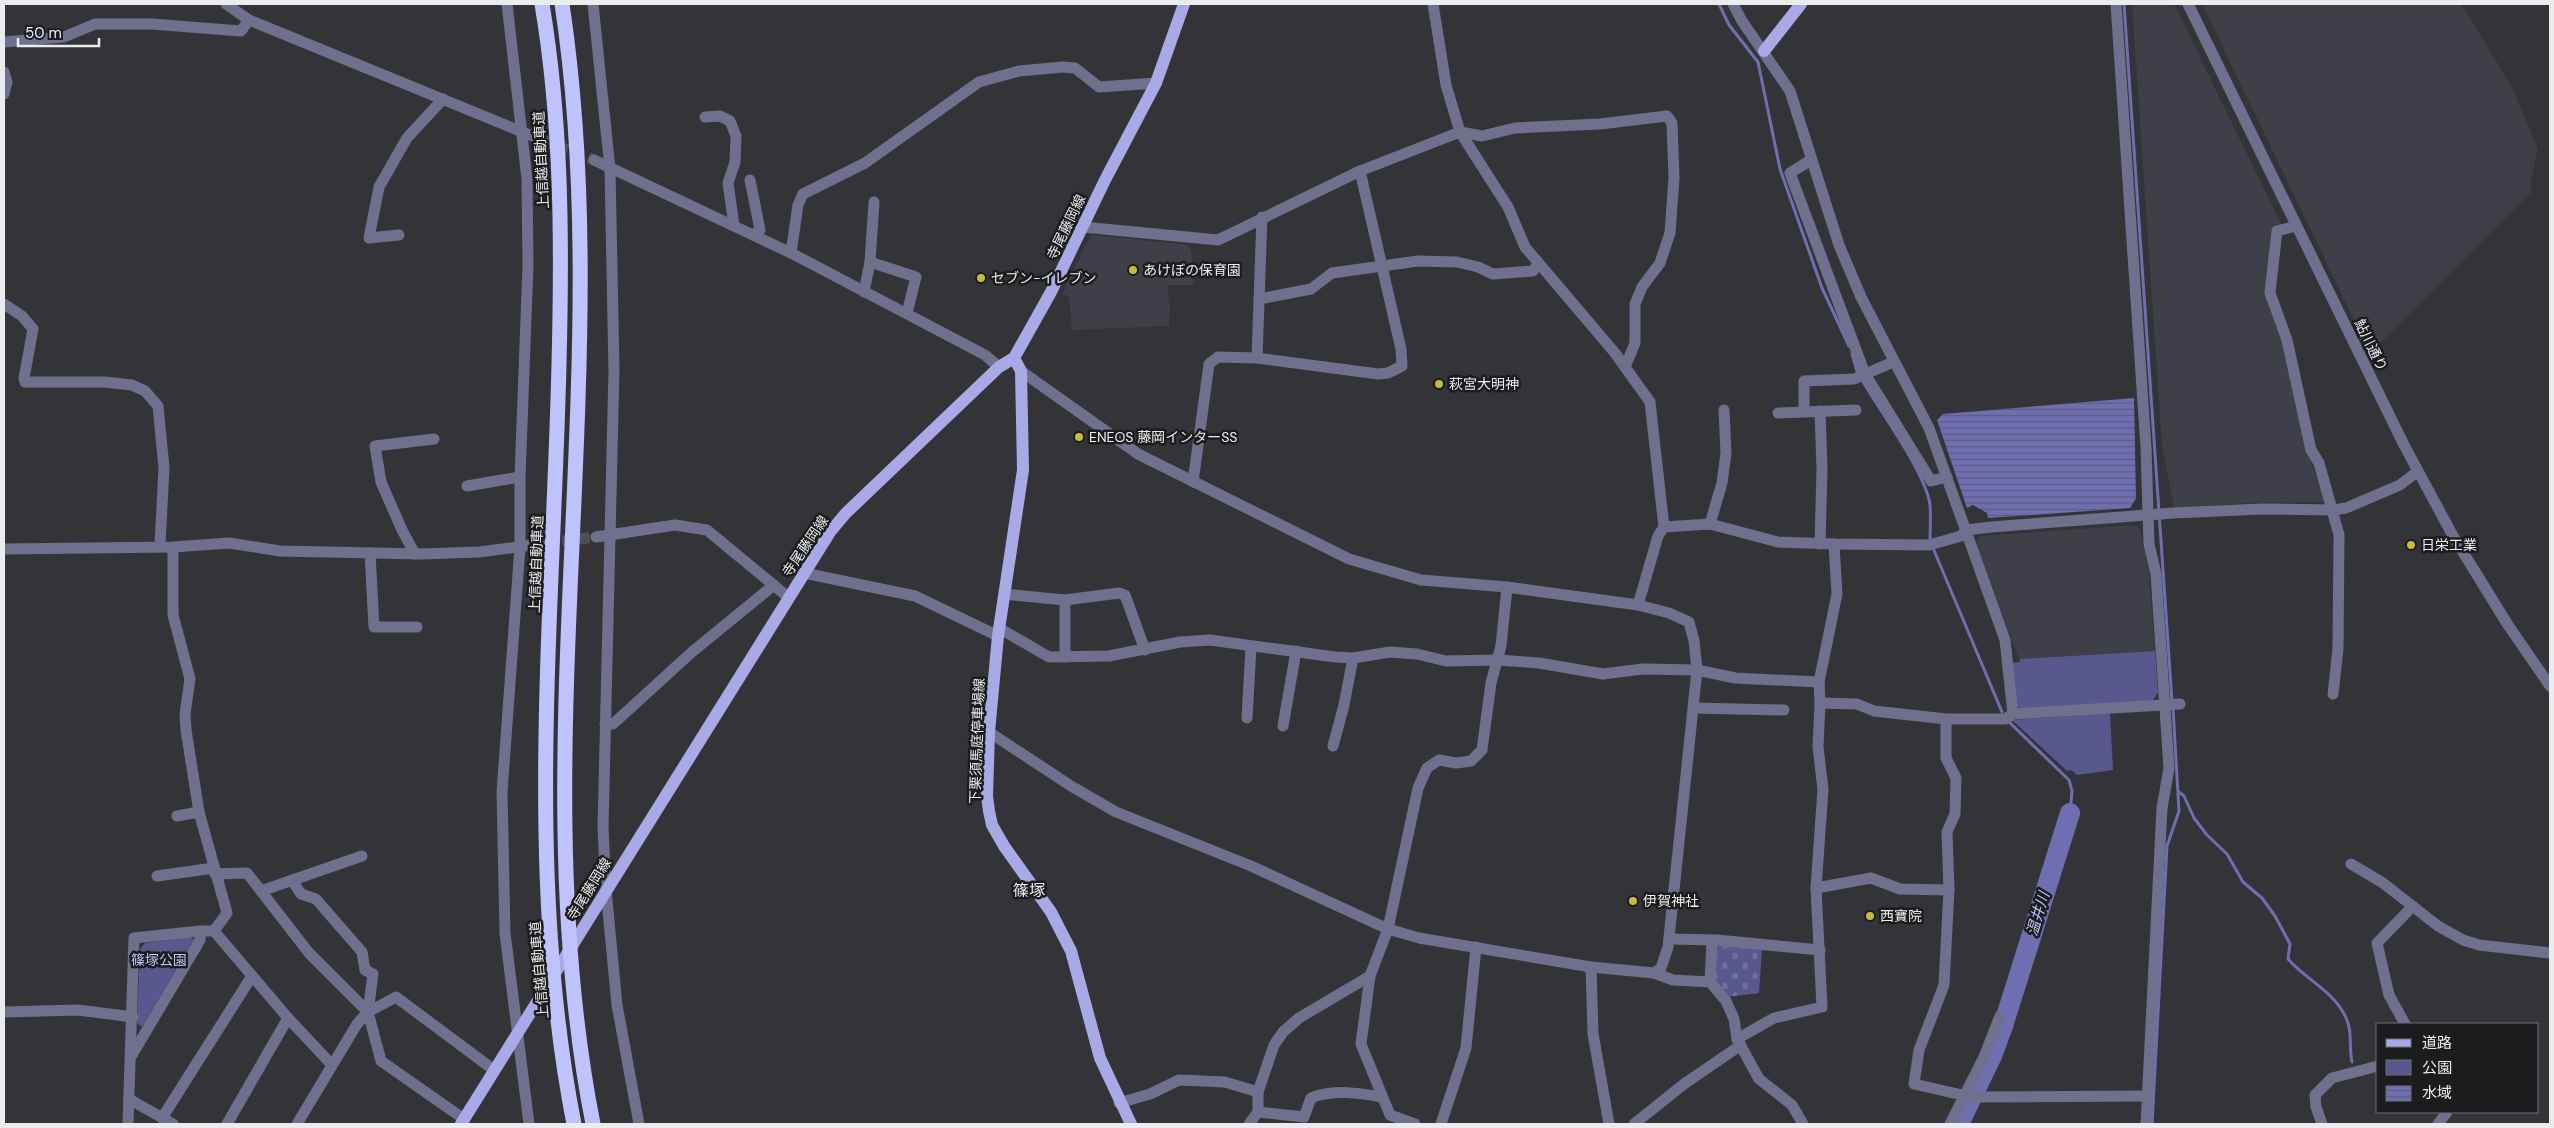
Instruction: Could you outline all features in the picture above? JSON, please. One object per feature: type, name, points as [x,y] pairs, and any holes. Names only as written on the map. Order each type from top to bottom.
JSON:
[{"type":"highway","name":"上信越自動車道","points":[[542,4],[556,125],[561,242],[547,809],[551,935],[557,1005],[574,1124]]},
{"type":"highway","points":[[562,4],[575,122],[580,238],[578,379],[566,737],[569,916],[574,978],[593,1124]]},
{"type":"main road","name":"寺尾藤岡線","points":[[463,1122],[830,532],[846,513],[999,367],[1014,358],[1051,292],[1156,83],[1184,4]]},
{"type":"main road","points":[[1764,51],[1801,4]]},
{"type":"main road","name":"下栗須馬庭停車場線","points":[[1014,358],[1020,370],[1022,470],[998,632],[989,732],[987,796],[992,825],[1004,846],[1051,912],[1071,951],[1100,1058],[1119,1102],[1131,1124]]},
{"type":"street","points":[[226,4],[249,20],[542,140]]},
{"type":"street","points":[[507,4],[527,178],[528,265],[520,477],[520,547],[502,792],[505,933],[529,1124]]},
{"type":"street","points":[[593,4],[610,169],[614,370],[603,828],[606,890],[617,1004],[639,1124]]},
{"type":"street","points":[[1433,4],[1446,86],[1460,132],[1489,174],[1508,207],[1525,247],[1625,367],[1650,402],[1664,527],[1658,536],[1638,605]]},
{"type":"street","points":[[1732,4],[1790,92],[1839,245],[1861,297],[1893,362],[1929,428],[2006,640],[2013,714]]},
{"type":"street","points":[[2116,4],[2151,515],[2150,544],[2156,574],[2172,705],[2169,776],[2162,808],[2146,1124]]},
{"type":"street","name":"鮎川通り","points":[[2188,4],[2418,471],[2453,536],[2508,626],[2550,686]]},
{"type":"street","points":[[4,42],[64,37],[95,24],[152,24],[241,31],[249,20]]},
{"type":"street","points":[[791,253],[798,205],[804,194],[865,163],[979,82],[1019,71],[1063,67],[1075,68],[1099,87],[1156,83]]},
{"type":"street","points":[[4,72],[8,82],[4,94]]},
{"type":"street","points":[[399,235],[369,238],[379,187],[407,138],[444,99]]},
{"type":"street","points":[[705,117],[720,116],[730,121],[736,136],[735,162],[728,183],[734,225]]},
{"type":"street","points":[[1083,227],[1218,240],[1360,171],[1460,132],[1482,136],[1515,128],[1600,124],[1668,116],[1672,123],[1674,178],[1670,233],[1660,263],[1642,287],[1635,304],[1635,343],[1625,367]]},
{"type":"street","points":[[594,160],[791,253],[985,355],[999,367]]},
{"type":"street","points":[[1811,160],[1790,173],[1865,374],[1931,481],[1947,477]]},
{"type":"street","points":[[1193,482],[1209,364],[1218,357],[1257,358],[1378,374],[1388,373],[1402,366],[1401,349],[1360,171]]},
{"type":"street","points":[[750,180],[760,230],[753,235]]},
{"type":"street","points":[[864,292],[870,262],[874,202]]},
{"type":"street","points":[[1257,358],[1262,218]]},
{"type":"street","points":[[2296,226],[2277,231],[2270,293],[2287,340],[2311,450],[2319,463],[2329,501],[2334,510],[2339,535],[2338,649],[2333,694]]},
{"type":"street","points":[[1259,299],[1311,289],[1332,273],[1354,268],[1383,267],[1418,261],[1457,262],[1478,267],[1493,274],[1533,271],[1538,264]]},
{"type":"street","points":[[870,262],[916,277],[907,313]]},
{"type":"street","points":[[4,304],[22,316],[33,329],[24,378],[25,382],[104,382],[132,385],[145,391],[158,406],[164,468],[160,545]]},
{"type":"street","points":[[1804,411],[1804,381],[1854,380],[1893,362]]},
{"type":"street","points":[[1020,370],[1138,454],[1349,559],[1421,580],[1507,587],[1638,605],[1669,612],[1689,622],[1694,641],[1697,670],[1694,708],[1668,940],[1661,968],[1654,973]]},
{"type":"street","points":[[1710,524],[1722,483],[1726,453],[1724,410]]},
{"type":"street","points":[[1778,413],[1856,410]]},
{"type":"street","points":[[1820,411],[1822,470],[1820,544]]},
{"type":"street","points":[[415,554],[402,530],[381,482],[375,446],[434,439]]},
{"type":"street","points":[[1664,527],[1710,524],[1778,542],[1929,545],[1961,536],[1966,530],[2172,512],[2262,509],[2334,510],[2346,508],[2400,485],[2418,471]]},
{"type":"street","points":[[467,486],[520,477]]},
{"type":"street","points":[[596,537],[674,525],[707,530],[788,597]]},
{"type":"street","points":[[4,549],[160,545],[173,547],[230,543],[280,551],[415,554],[479,552],[540,544]]},
{"type":"street","points":[[1634,1124],[1739,1042],[1774,1018],[1822,1007],[1816,888],[1823,789],[1818,747],[1819,682],[1837,594],[1834,544]]},
{"type":"street","points":[[173,547],[173,615],[190,679],[185,714],[186,730],[199,812],[228,913],[214,931]]},
{"type":"street","points":[[370,553],[374,627],[417,627]]},
{"type":"street","points":[[804,573],[915,596],[998,632],[1049,657],[1109,656],[1180,642],[1210,640],[1251,647],[1353,658],[1390,652],[1417,654],[1446,661],[1498,660],[1539,663],[1603,674],[1643,669],[1697,670],[1735,678],[1819,682]]},
{"type":"street","points":[[605,724],[613,724],[692,652],[774,585]]},
{"type":"street","points":[[1415,1124],[1390,1115],[1361,1044],[1361,1028],[1370,976],[1388,929],[1418,788],[1427,768],[1439,760],[1456,763],[1471,761],[1482,750],[1491,683],[1498,660],[1507,587]]},
{"type":"street","points":[[1004,594],[1065,600],[1119,593],[1125,595],[1145,650]]},
{"type":"street","points":[[1065,600],[1065,657]]},
{"type":"street","points":[[1247,718],[1251,647]]},
{"type":"street","points":[[1283,726],[1296,652]]},
{"type":"street","points":[[1333,746],[1344,705],[1353,658]]},
{"type":"street","points":[[1820,703],[1857,704],[1874,711],[1946,719],[2005,719],[2013,714],[2172,705]]},
{"type":"street","points":[[1694,708],[1784,710]]},
{"type":"street","points":[[1946,719],[1946,758],[1956,778],[1955,814],[1948,832],[1949,890],[1944,985],[1919,1050],[1914,1084],[1963,1096],[2147,1096]]},
{"type":"street","points":[[989,732],[1071,786],[1116,812],[1251,866],[1388,929],[1419,938],[1592,966],[1654,973],[1673,980],[1710,982]]},
{"type":"street","points":[[177,816],[199,812]]},
{"type":"street","points":[[261,891],[362,856]]},
{"type":"street","points":[[2351,864],[2383,883],[2438,926],[2471,942],[2550,953]]},
{"type":"street","points":[[157,876],[215,871],[247,872],[309,953],[368,1012]]},
{"type":"street","points":[[1816,888],[1871,878],[1900,889],[1949,890]]},
{"type":"street","points":[[292,880],[301,894],[316,899],[362,952],[366,970],[373,974],[368,1012],[381,1061],[463,1122]]},
{"type":"street","points":[[2404,1023],[2388,995],[2377,943],[2412,907]]},
{"type":"street","points":[[131,1058],[200,940],[200,930]]},
{"type":"street","points":[[128,1124],[133,1017],[134,938],[200,930],[214,931],[288,1018],[332,1065]]},
{"type":"street","points":[[1668,940],[1712,942],[1717,940],[1820,950]]},
{"type":"street","points":[[1712,942],[1710,982],[1726,1002],[1734,1019],[1739,1042],[1759,1078],[1792,1105],[1803,1124]]},
{"type":"street","points":[[1441,1124],[1466,1048],[1476,947]]},
{"type":"street","points":[[1592,966],[1593,1034],[1609,1124]]},
{"type":"street","points":[[162,1118],[252,976]]},
{"type":"street","points":[[1249,1124],[1258,1112],[1258,1092],[1274,1045],[1283,1032],[1299,1018],[1370,976]]},
{"type":"street","points":[[297,1124],[357,1024],[368,1012],[396,997],[494,1070]]},
{"type":"street","points":[[4,1012],[78,1010],[133,1017]]},
{"type":"street","points":[[1950,1124],[1984,1057],[2000,1016]]},
{"type":"street","points":[[227,1124],[288,1018]]},
{"type":"street","points":[[2322,1124],[2316,1107],[2315,1095],[2332,1078],[2376,1067]]},
{"type":"street","points":[[1119,1102],[1150,1094],[1179,1080],[1225,1082],[1258,1092]]},
{"type":"street","points":[[1258,1112],[1304,1117],[1310,1098],[1320,1094],[1353,1093],[1382,1097]]},
{"type":"street","points":[[129,1099],[173,1124]]},
{"type":"street","points":[[2438,1124],[2446,1113]]},
{"type":"shaded area","points":[[2132,4],[2174,4],[2282,226],[2267,291],[2269,307],[2283,342],[2307,452],[2324,497],[2323,502],[2249,503],[2174,508],[2162,445]]},
{"type":"shaded area","points":[[2202,4],[2461,4],[2511,85],[2538,149],[2531,179],[2531,192],[2370,353]]},
{"type":"shaded area","name":"あけぼの保育園","points":[[1091,235],[1189,245],[1192,256],[1194,285],[1167,285],[1170,310],[1169,326],[1072,330],[1069,296],[1062,294]]},
{"type":"shaded area","points":[[2136,525],[2140,529],[2149,574],[2155,651],[2019,659],[1975,545],[1980,536]]},
{"type":"green space","points":[[2155,651],[2158,693],[2152,701],[2022,710],[2015,704],[2012,663],[2020,662],[2019,659]]},
{"type":"green space","points":[[2110,713],[2113,770],[2077,775],[2071,770],[2067,771],[2012,720]]},
{"type":"green space","name":"篠塚公園","points":[[189,937],[194,939],[142,1027],[137,1023],[140,949],[145,943]]},
{"type":"green space","points":[[1715,945],[1762,948],[1759,993],[1727,997],[1713,983]]},
{"type":"water","points":[[2134,398],[2136,498],[2130,508],[1988,518],[1987,513],[1973,505],[1967,508],[1937,420],[1943,414]]},
{"type":"waterway","points":[[1719,4],[1729,25],[1758,62],[1780,169],[1822,288],[1849,346]]},
{"type":"waterway","points":[[2124,4],[2172,701]]},
{"type":"waterway","points":[[1852,354],[1857,371]]},
{"type":"waterway","points":[[1862,380],[1901,442],[1927,492],[1930,505],[1930,540]]},
{"type":"waterway","points":[[1933,548],[2002,712]]},
{"type":"waterway","points":[[2152,1124],[2167,846],[2179,811],[2173,708]]},
{"type":"waterway","name":"温井川","points":[[2008,721],[2069,780],[2072,791],[2070,813]]},
{"type":"waterway","points":[[2179,792],[2184,796],[2194,818],[2207,835],[2227,854],[2243,882],[2262,898],[2275,916],[2290,944],[2288,959],[2337,1003],[2348,1023],[2352,1062]]},
{"type":"waterway","name":"温井川","points":[[1959,1124],[1992,1056],[2003,1026],[2070,813]]},
{"type":"tunnel","points":[[542,140],[594,160]]},
{"type":"tunnel","points":[[546,543],[596,537]]},
{"type":"place","name":"あけぼの保育園","points":[[1133,270]]},
{"type":"place","name":"セブン-イレブン","points":[[981,278]]},
{"type":"place","name":"萩宮大明神","points":[[1439,384]]},
{"type":"place","name":"ENEOS 藤岡インターSS","points":[[1079,437]]},
{"type":"place","name":"日栄工業","points":[[2411,545]]},
{"type":"place","name":"伊賀神社","points":[[1633,901]]},
{"type":"place","name":"西寶院","points":[[1870,916]]},
{"type":"district","name":"篠塚","points":[[1029,890]]}]
